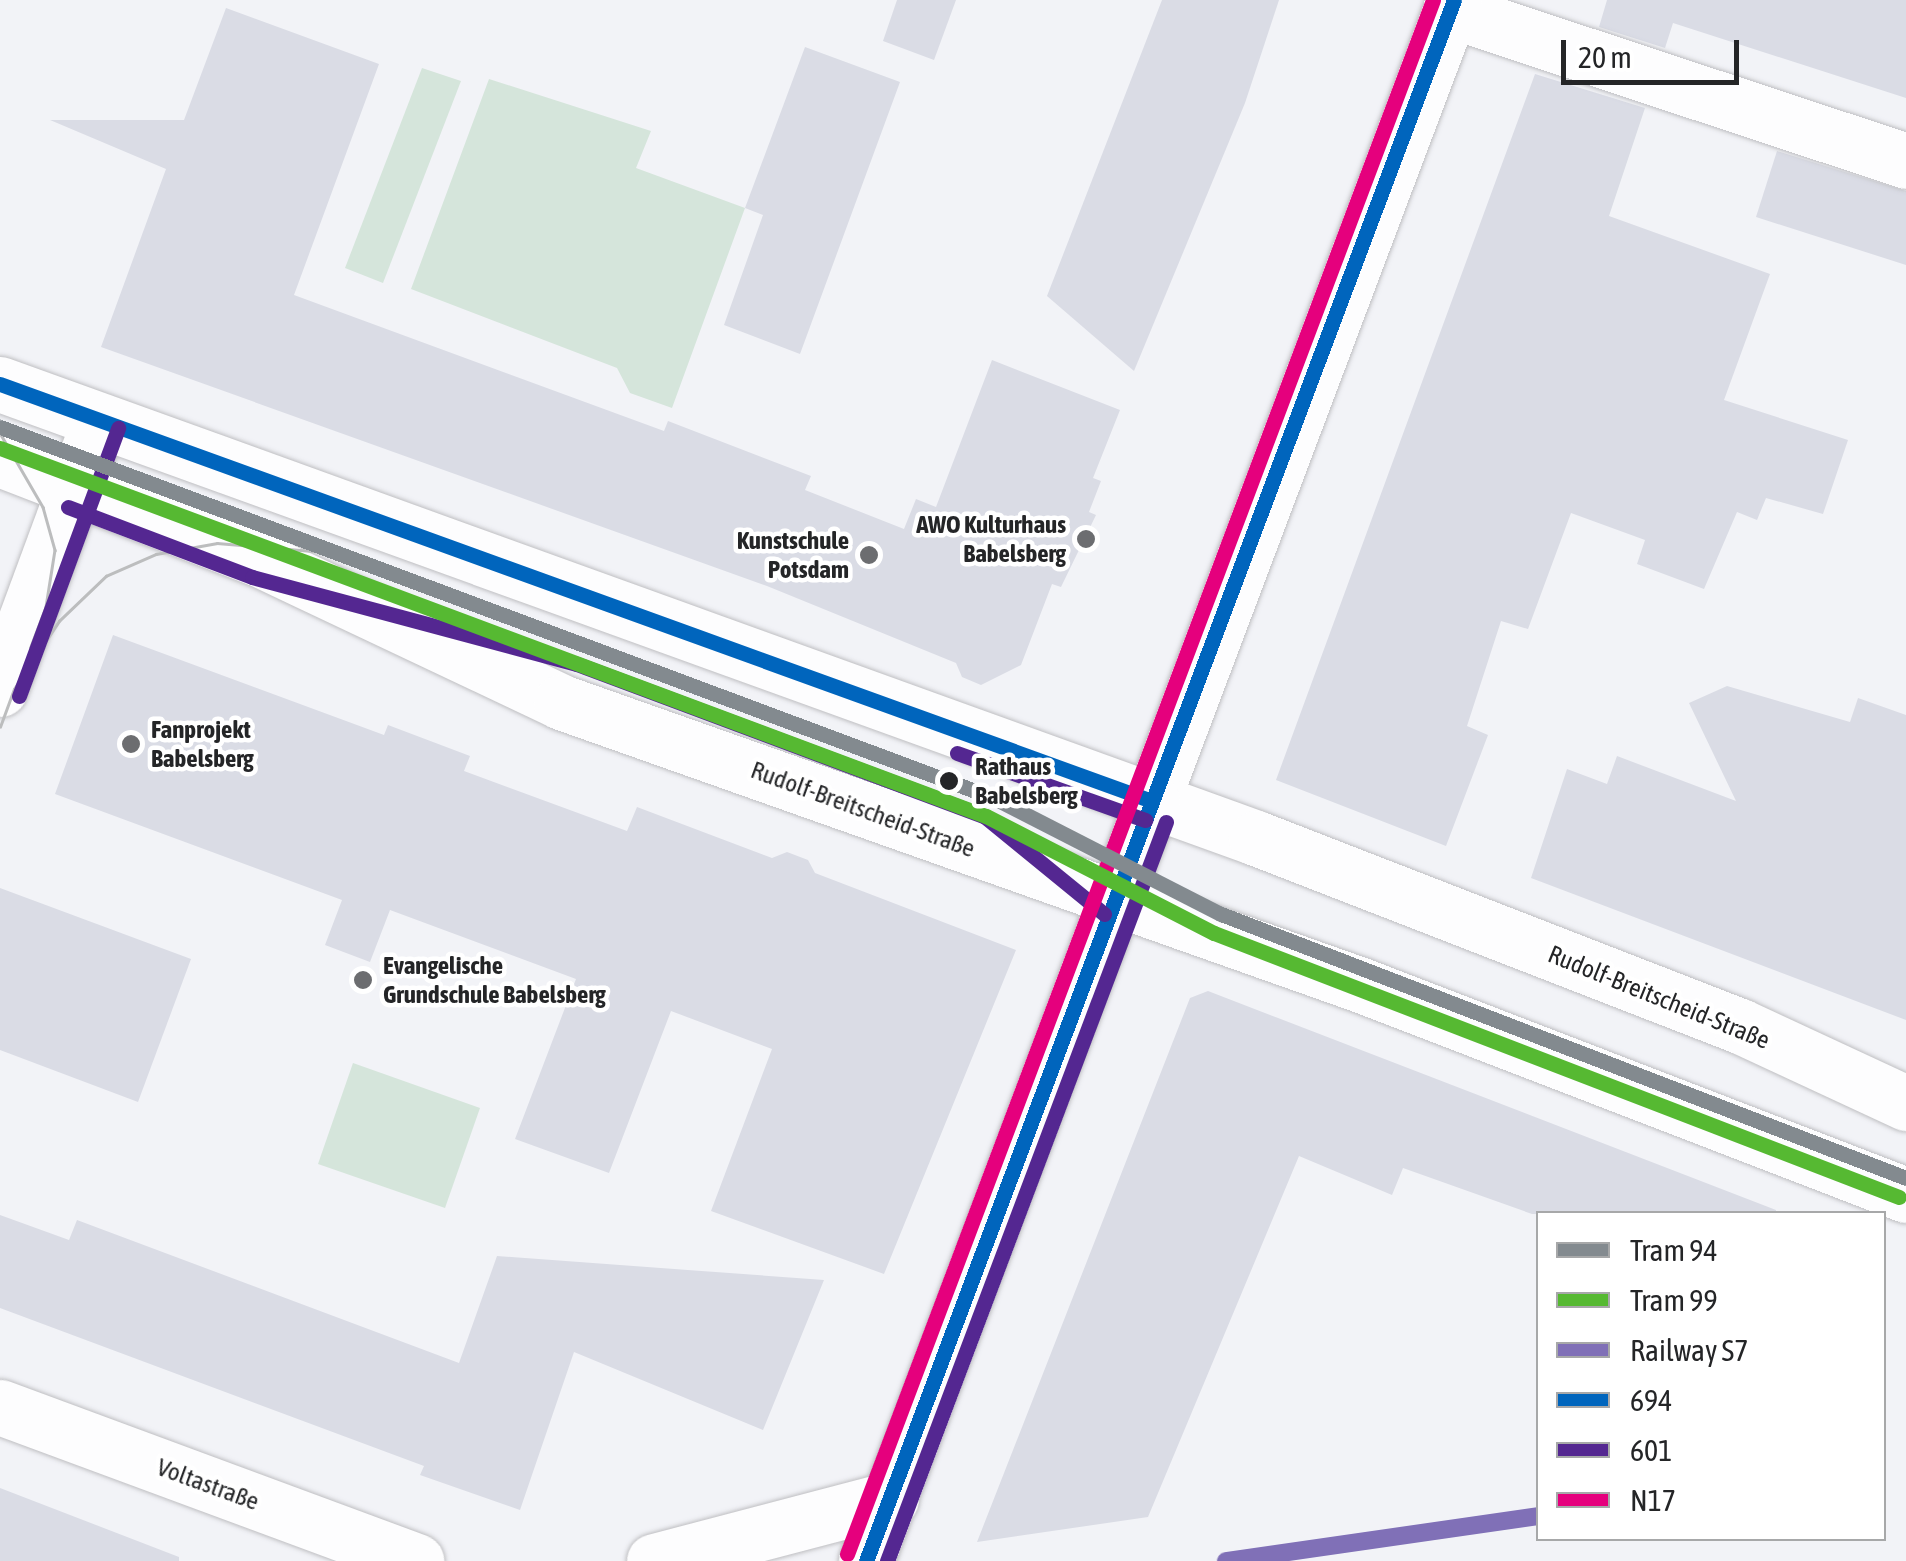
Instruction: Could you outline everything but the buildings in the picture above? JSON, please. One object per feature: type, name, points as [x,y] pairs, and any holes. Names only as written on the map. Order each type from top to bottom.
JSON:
[{"type":"street","points":[[866,1561],[1452,5],[1906,161]]},
{"type":"street","name":"Rudolf-Breitscheid-Straße","points":[[0,384],[1152,801],[1740,1026],[1906,1104]]},
{"type":"street","points":[[0,689],[99,422]]},
{"type":"street","name":"Rudolf-Breitscheid-Straße","points":[[0,459],[258,558],[561,702],[1117,898],[1906,1194]]},
{"type":"street","name":"Voltastraße","points":[[0,1407],[416,1561]]},
{"type":"street","points":[[654,1561],[891,1499]]},
{"type":"shaded area","points":[[422,68],[461,81],[383,283],[345,268]]},
{"type":"shaded area","points":[[489,79],[651,131],[636,168],[745,208],[672,408],[630,393],[617,368],[411,289]]},
{"type":"shaded area","points":[[353,1063],[480,1108],[445,1208],[318,1164]]},
{"type":"tram line","name":"94","points":[[0,427],[994,798],[1221,914],[1906,1178]]},
{"type":"tram line","points":[[0,433],[43,507],[55,550],[46,607],[31,647]]},
{"type":"tram line","name":"99","points":[[0,448],[986,816],[1214,933],[1899,1197]]},
{"type":"tram line","points":[[0,727],[14,689],[59,621],[106,576],[156,554],[217,543],[324,552]]},
{"type":"rail line","name":"S7","points":[[1226,1561],[1536,1516]]},
{"type":"transit line","name":"N17","points":[[847,1554],[1433,0]]},
{"type":"transit line","name":"694","points":[[866,1561],[1454,0]]},
{"type":"transit line","name":"694","points":[[0,384],[1152,801]]},
{"type":"transit line","name":"601","points":[[19,696],[118,428]]},
{"type":"transit line","name":"601","points":[[68,507],[252,577],[577,664],[984,816],[1104,914]]},
{"type":"transit line","name":"601","points":[[957,753],[1145,820]]},
{"type":"transit line","name":"601","points":[[887,1561],[1166,822]]},
{"type":"place","name":"AWO Kulturhaus Babelsberg","points":[[1086,539]]},
{"type":"place","name":"Kunstschule Potsdam","points":[[869,555]]},
{"type":"place","name":"Fanprojekt Babelsberg","points":[[131,744]]},
{"type":"place","name":"Rathaus Babelsberg","points":[[949,781]]},
{"type":"place","name":"Evangelische Grundschule Babelsberg","points":[[363,980]]}]
